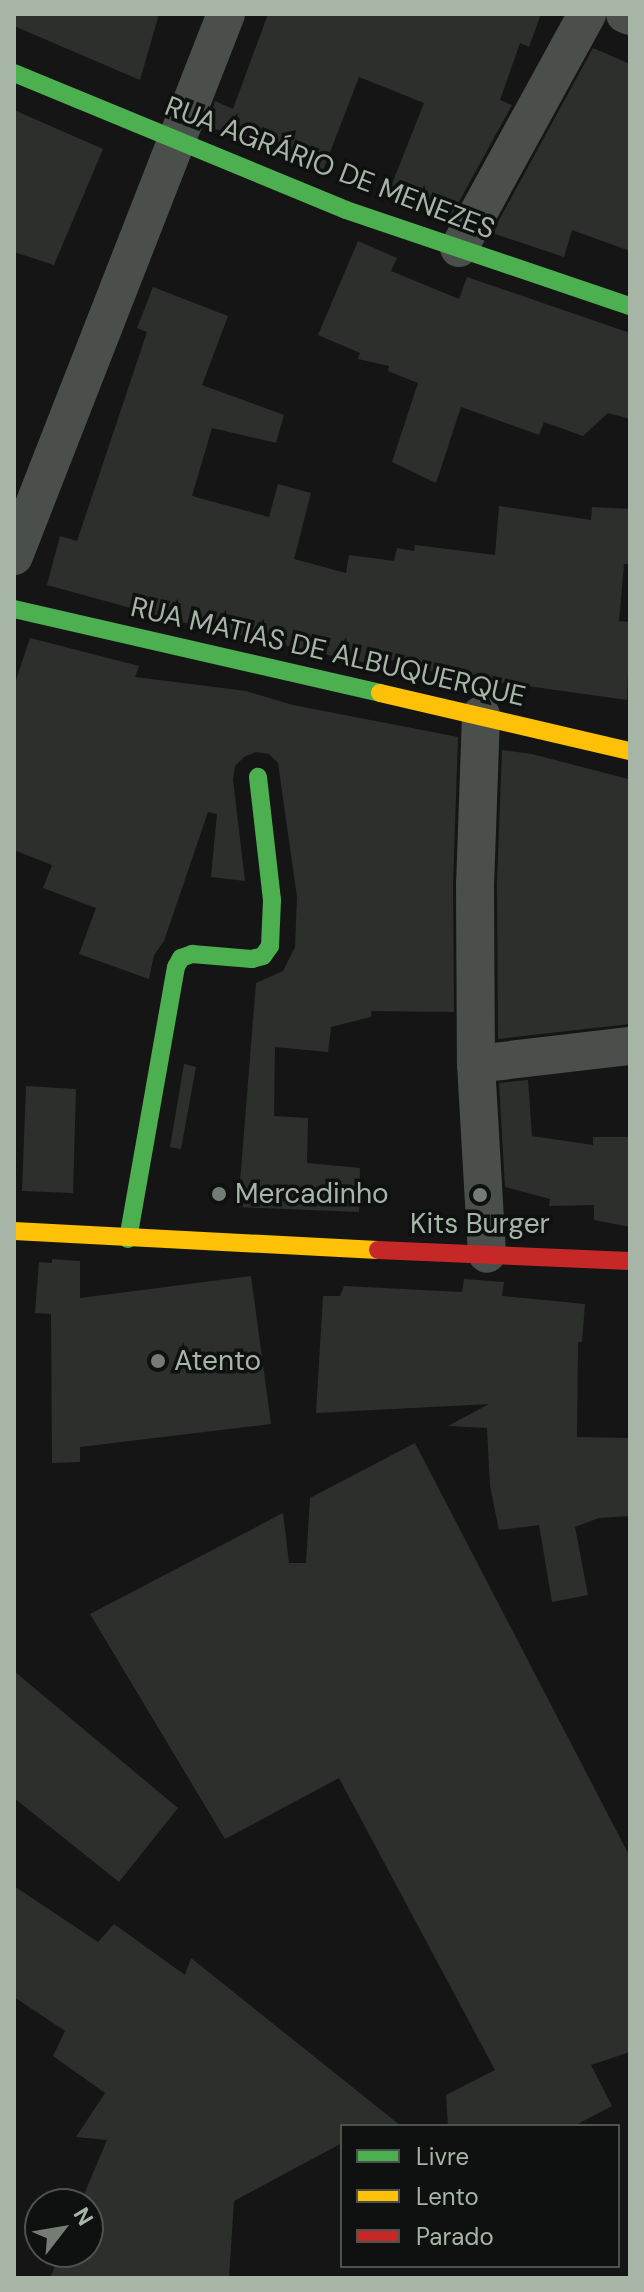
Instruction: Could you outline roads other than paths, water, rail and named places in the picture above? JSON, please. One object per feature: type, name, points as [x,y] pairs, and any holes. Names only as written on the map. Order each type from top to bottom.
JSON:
[{"type":"street","points":[[14,556],[226,14]]},
{"type":"street","points":[[459,248],[587,14]]},
{"type":"street","name":"RUA AGRÁRIO DE MENEZES","points":[[14,73],[346,210],[630,306]]},
{"type":"street","name":"RUA MATIAS DE ALBUQUERQUE","points":[[14,609],[630,751]]},
{"type":"street","points":[[481,715],[475,884],[476,1064],[487,1254]]},
{"type":"street","points":[[128,1239],[176,967],[181,958],[192,954],[252,959],[263,956],[270,946],[272,900],[258,777]]},
{"type":"street","points":[[476,1064],[630,1046]]},
{"type":"street","points":[[14,1231],[128,1239],[630,1261]]},
{"type":"place","name":"Mercadinho","points":[[219,1194]]},
{"type":"place","name":"Kits Burger","points":[[480,1195]]},
{"type":"place","name":"Atento","points":[[158,1361]]}]
